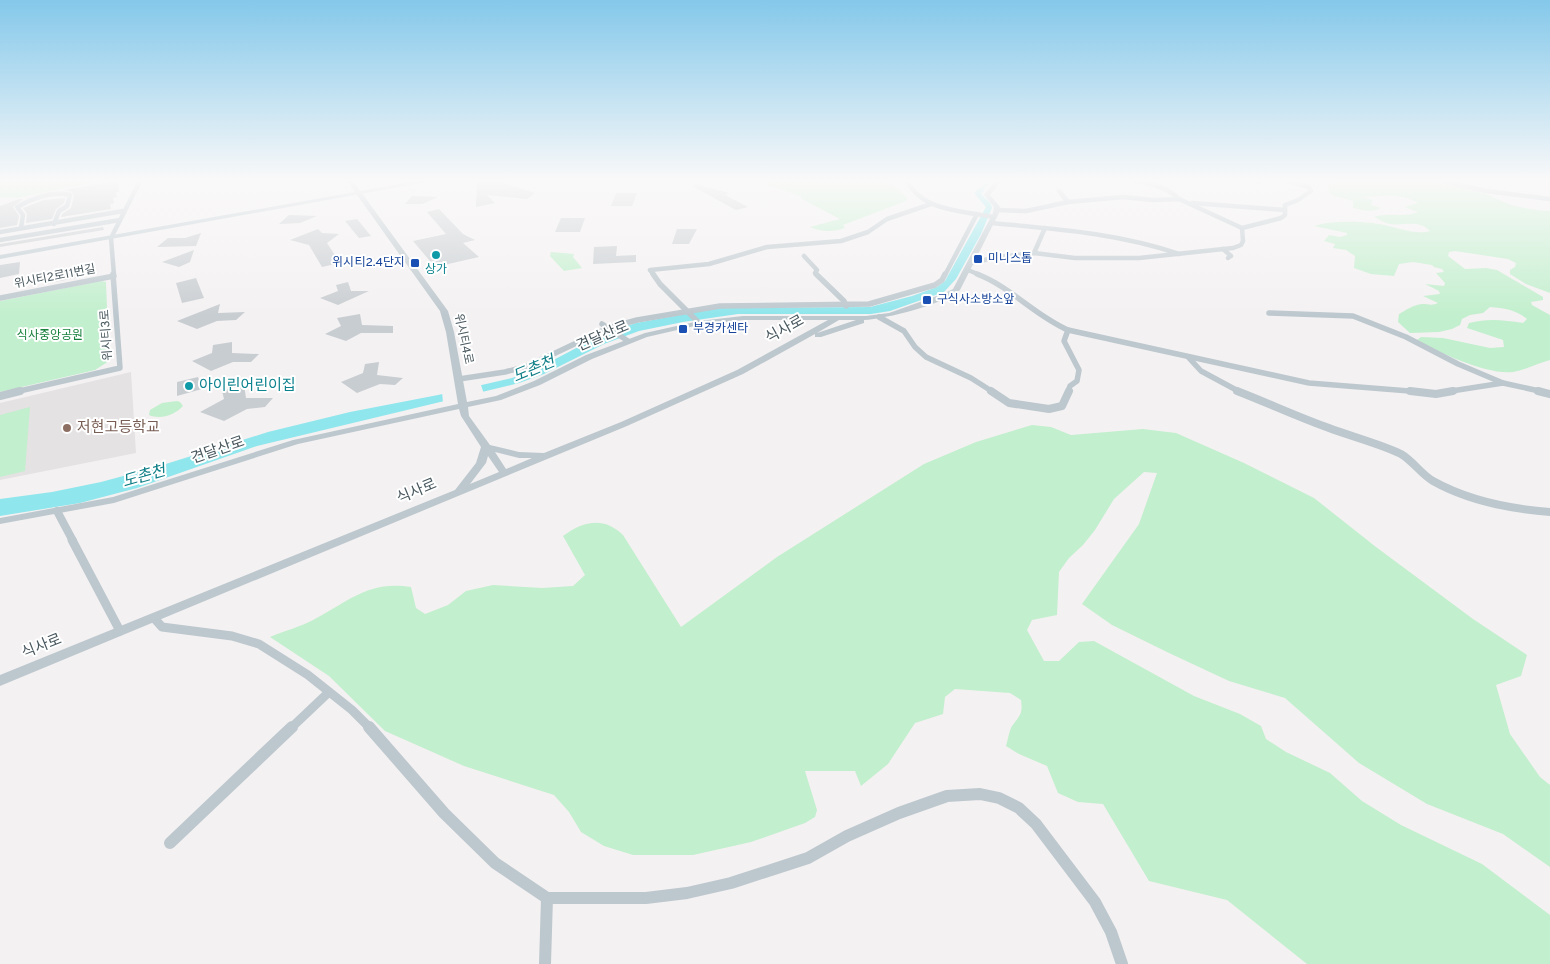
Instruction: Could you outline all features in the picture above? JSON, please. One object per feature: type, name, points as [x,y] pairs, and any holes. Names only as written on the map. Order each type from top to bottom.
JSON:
[{"type":"main road","points":[[0,257],[179,226]]},
{"type":"street","points":[[0,232],[38,226]]},
{"type":"street","points":[[0,240],[84,226]]},
{"type":"street","points":[[111,238],[117,226]]},
{"type":"street","name":"위시티4로","points":[[382,226],[444,311],[450,332],[463,403]]},
{"type":"street","points":[[698,322],[660,284],[650,270],[709,264],[766,247],[841,242],[868,232],[878,226]]},
{"type":"street","points":[[459,381],[528,366],[610,329],[637,320],[720,306],[853,306],[869,304],[936,285],[942,280],[972,226]]},
{"type":"street","name":"견달산로","points":[[0,521],[122,497],[296,442],[463,403],[498,398],[521,390],[589,357],[645,334],[698,322],[759,317],[875,318],[953,293],[968,270],[988,226]]},
{"type":"street","points":[[1036,226],[1068,229],[1127,240],[1180,254]]},
{"type":"street","points":[[1238,226],[1242,228],[1250,226]]},
{"type":"street","points":[[1034,253],[1039,246],[1040,236],[1045,228]]},
{"type":"street","points":[[972,262],[1034,253],[1075,258],[1139,258],[1223,249],[1241,245],[1243,241],[1240,232],[1242,228]]},
{"type":"street","points":[[1127,240],[1131,231]]},
{"type":"street","name":"위시티3로","points":[[0,396],[120,368],[111,238]]},
{"type":"street","points":[[1223,249],[1231,256],[1228,258]]},
{"type":"street","points":[[804,256],[817,270],[815,273],[844,301],[846,306]]},
{"type":"street","points":[[968,270],[993,280],[1048,321],[1068,330],[1190,358],[1309,383],[1436,394],[1503,383]]},
{"type":"street","name":"위시티2로11번길","points":[[0,298],[114,276]]},
{"type":"street","points":[[853,306],[854,317]]},
{"type":"street","points":[[1269,313],[1353,316],[1406,337],[1458,364],[1503,383],[1550,394]]},
{"type":"street","name":"식사로","points":[[0,681],[547,456],[740,372],[838,318]]},
{"type":"street","points":[[795,342],[843,326],[875,318],[904,331],[915,347],[926,357],[971,378],[1009,403],[1049,409],[1062,406],[1067,398],[1070,386],[1077,381],[1079,370],[1064,341],[1068,330]]},
{"type":"street","points":[[602,324],[627,340]]},
{"type":"street","points":[[1190,358],[1201,371],[1231,389],[1289,411],[1309,421],[1400,454],[1418,467],[1431,480],[1462,494],[1524,510],[1550,512]]},
{"type":"street","points":[[463,403],[465,416],[505,474]]},
{"type":"street","points":[[486,447],[519,455],[547,456]]},
{"type":"street","points":[[459,491],[481,463],[486,447]]},
{"type":"street","points":[[57,511],[120,631]]},
{"type":"street","points":[[154,618],[162,627],[232,636],[259,644],[284,659],[352,710],[378,736],[444,813],[494,863],[547,898],[646,898],[687,894],[731,883],[808,858],[847,836],[899,813],[947,796],[980,794],[999,798],[1019,808],[1036,824],[1055,852],[1096,902],[1111,932],[1122,964]]},
{"type":"street","points":[[170,843],[329,692]]},
{"type":"street","points":[[545,964],[547,898]]},
{"type":"shaded area","name":"저현고등학교","points":[[131,372],[136,453],[0,480],[0,403]]},
{"type":"green space","points":[[844,226],[845,228],[823,231],[810,227]]},
{"type":"green space","points":[[1314,226],[1386,226],[1413,232],[1430,231],[1423,226],[1550,226],[1550,293],[1526,284],[1510,274],[1510,270],[1515,267],[1516,263],[1508,259],[1455,251],[1449,252],[1448,256],[1465,269],[1486,268],[1497,270],[1543,297],[1543,300],[1531,302],[1532,305],[1550,315],[1550,360],[1518,371],[1502,372],[1477,367],[1417,340],[1421,337],[1443,338],[1490,348],[1504,347],[1503,340],[1467,328],[1469,323],[1496,320],[1523,323],[1527,319],[1519,313],[1510,310],[1490,307],[1483,313],[1470,315],[1462,319],[1460,325],[1452,329],[1439,332],[1410,333],[1398,322],[1399,314],[1416,305],[1438,303],[1423,296],[1440,294],[1439,291],[1425,284],[1444,286],[1445,283],[1436,273],[1444,272],[1442,269],[1432,265],[1413,262],[1399,264],[1394,276],[1371,274],[1354,268],[1355,256],[1346,250],[1333,248],[1335,244],[1324,241],[1329,235],[1340,237],[1347,235],[1347,233]]},
{"type":"green space","points":[[551,252],[574,254],[573,257],[582,268],[564,271],[550,256]]},
{"type":"green space","name":"식사중앙공원","points":[[101,281],[106,282],[109,361],[95,370],[0,392],[0,301]]},
{"type":"green space","points":[[177,401],[183,406],[172,414],[162,417],[149,415],[150,410],[162,403]]},
{"type":"green space","points":[[30,407],[25,471],[0,477],[0,415]]},
{"type":"green space","points":[[1032,425],[1051,427],[1071,435],[1143,429],[1176,433],[1244,463],[1314,498],[1473,619],[1527,655],[1521,676],[1496,685],[1510,734],[1540,777],[1550,785],[1550,867],[1503,834],[1427,804],[1359,763],[1285,698],[1229,681],[1112,625],[1082,604],[1139,524],[1157,473],[1144,472],[1114,499],[1095,530],[1069,558],[1059,572],[1057,615],[1032,620],[1027,630],[1044,661],[1059,661],[1079,642],[1094,641],[1194,696],[1240,714],[1261,726],[1266,739],[1286,752],[1330,773],[1362,801],[1401,825],[1482,864],[1550,915],[1550,964],[1307,964],[1227,900],[1149,881],[1103,804],[1078,802],[1058,793],[1047,766],[1006,746],[1011,728],[1022,708],[1021,700],[1010,693],[955,689],[945,697],[943,714],[915,723],[888,764],[861,786],[855,771],[805,771],[817,810],[815,817],[805,823],[751,842],[693,855],[633,855],[604,846],[581,832],[569,812],[554,795],[464,766],[385,731],[329,676],[270,637],[308,622],[359,594],[382,587],[411,587],[416,608],[425,614],[448,605],[466,591],[493,585],[542,588],[573,586],[585,575],[563,536],[578,527],[593,523],[608,525],[623,535],[681,627],[777,557],[924,464],[976,442]]},
{"type":"water","name":"도촌천","points":[[975,226],[984,226],[956,279],[944,292],[890,311],[871,314],[738,314],[639,331],[604,344],[544,374],[519,383],[257,446],[137,488],[80,503],[0,516],[0,499],[52,492],[101,482],[153,468],[268,432],[350,412],[512,378],[542,366],[603,334],[636,323],[719,308],[870,307],[912,296],[937,287],[945,281]]},
{"type":"pier","points":[[480,382],[484,394],[443,403],[442,391]]},
{"type":"building","points":[[349,226],[363,226],[371,236],[359,238]]},
{"type":"building","points":[[439,226],[455,226],[463,234],[475,240],[463,243],[479,257],[435,267],[413,241],[446,234]]},
{"type":"building","points":[[558,226],[582,226],[580,232],[555,232]]},
{"type":"building","points":[[103,227],[104,230],[0,247],[0,244]]},
{"type":"building","points":[[318,229],[322,233],[339,234],[327,243],[340,263],[322,267],[309,245],[290,240]]},
{"type":"building","points":[[677,229],[697,229],[689,244],[672,244]]},
{"type":"building","points":[[201,233],[196,246],[157,247],[168,238],[185,238]]},
{"type":"building","points":[[617,246],[616,256],[636,255],[636,262],[593,264],[594,247]]},
{"type":"building","points":[[194,250],[190,262],[179,267],[162,262]]},
{"type":"building","points":[[20,262],[19,274],[0,278],[0,265]]},
{"type":"building","points":[[81,267],[81,277],[44,284],[46,274]]},
{"type":"building","points":[[196,278],[204,298],[182,303],[176,283]]},
{"type":"building","points":[[348,282],[351,291],[369,291],[338,305],[320,298],[338,291],[336,285]]},
{"type":"building","points":[[220,304],[218,313],[245,312],[236,320],[217,321],[197,329],[177,321]]},
{"type":"building","points":[[360,314],[362,325],[393,326],[393,333],[361,333],[346,341],[325,334],[341,326],[337,318]]},
{"type":"building","points":[[232,342],[232,353],[259,354],[251,362],[233,362],[211,371],[192,361],[212,353],[213,345]]},
{"type":"building","points":[[379,362],[377,375],[403,378],[395,385],[380,384],[357,393],[341,382],[363,373],[365,364]]},
{"type":"building","name":"아이린어린이집","points":[[198,377],[202,389],[177,396],[177,382]]},
{"type":"building","points":[[244,385],[246,398],[273,398],[265,407],[247,409],[224,421],[200,412],[224,399],[222,391]]},
{"type":"place","name":"상가","points":[[436,255]]},
{"type":"place","name":"미니스톱","points":[[978,259]]},
{"type":"place","name":"위시티2.4단지","points":[[415,263]]},
{"type":"place","name":"구식사소방소앞","points":[[927,300]]},
{"type":"place","name":"부경카센타","points":[[683,329]]},
{"type":"place","name":"아이린어린이집","points":[[189,386]]},
{"type":"place","name":"저현고등학교","points":[[67,428]]}]
